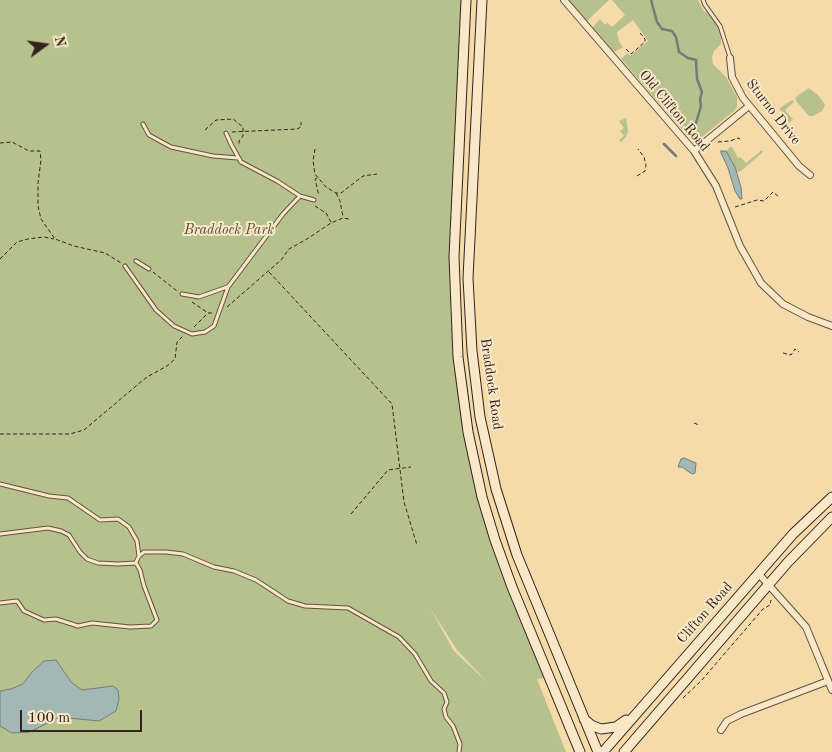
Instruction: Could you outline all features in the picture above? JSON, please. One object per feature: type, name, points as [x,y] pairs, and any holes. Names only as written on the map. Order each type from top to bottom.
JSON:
[{"type":"main road","name":"Braddock Road","points":[[466,0],[454,257],[458,357],[468,432],[482,497],[495,540],[512,587],[580,752]]},
{"type":"main road","name":"Braddock Road","points":[[482,0],[468,278],[470,328],[478,400],[488,456],[506,525],[529,588],[598,752]]},
{"type":"main road","name":"Clifton Road","points":[[603,752],[758,573],[793,534],[832,496]]},
{"type":"main road","points":[[624,752],[788,562],[832,517]]},
{"type":"main road","points":[[582,717],[591,725],[605,729],[616,727],[638,711]]},
{"type":"street","name":"Old Clifton Road","points":[[564,0],[694,151],[716,186],[740,246],[761,283],[783,304],[808,317],[832,326]]},
{"type":"street","name":"Sturno Drive","points":[[730,58],[732,77],[738,89],[800,166],[810,175]]},
{"type":"street","points":[[694,151],[750,106]]},
{"type":"street","points":[[758,573],[806,627],[832,690]]},
{"type":"street","points":[[720,730],[727,721],[741,714],[828,681]]},
{"type":"lane","points":[[703,0],[720,26],[730,58]]},
{"type":"lane","points":[[143,124],[149,134],[171,146],[213,156],[238,158]]},
{"type":"lane","points":[[226,133],[241,162],[300,196],[316,199]]},
{"type":"lane","points":[[125,266],[156,310],[174,326],[192,334],[205,332],[214,326],[228,287],[283,214],[300,196]]},
{"type":"lane","points":[[136,261],[149,269]]},
{"type":"lane","points":[[182,294],[199,297],[228,287]]},
{"type":"lane","points":[[0,484],[49,496],[68,498],[100,520],[118,519],[129,528],[138,541],[139,556],[136,563]]},
{"type":"lane","points":[[0,534],[48,528],[69,535],[80,552],[98,563],[136,563]]},
{"type":"lane","points":[[139,556],[144,552],[183,554],[214,567],[234,571],[256,580],[288,601],[305,606],[348,608],[400,637],[415,654],[431,681],[444,693],[447,702],[444,709],[446,717],[453,726],[460,744],[460,752]]},
{"type":"lane","points":[[0,603],[16,601],[24,611],[44,620],[56,619],[78,626],[92,623],[130,627],[151,626],[157,620],[136,563]]},
{"type":"path","points":[[626,50],[631,54],[645,42],[640,33]]},
{"type":"path","points":[[205,130],[216,120],[233,118],[243,127],[239,141],[239,151]]},
{"type":"path","points":[[226,133],[297,129],[300,127],[301,122]]},
{"type":"path","points":[[718,142],[740,139]]},
{"type":"path","points":[[730,141],[734,145]]},
{"type":"path","points":[[0,143],[12,142],[29,151],[40,151],[38,206],[42,219],[54,239]]},
{"type":"path","points":[[315,149],[313,160],[318,178],[326,187],[336,193],[340,201],[343,218]]},
{"type":"path","points":[[637,176],[645,171],[646,165],[644,157],[638,149]]},
{"type":"path","points":[[336,193],[364,176],[376,174]]},
{"type":"path","points":[[316,199],[316,179],[318,178]]},
{"type":"path","points":[[735,207],[757,200],[764,201],[773,192],[779,197]]},
{"type":"path","points":[[313,205],[326,213],[332,222]]},
{"type":"path","points":[[0,434],[70,434],[84,430],[136,386],[171,363],[175,359],[176,342],[208,313],[220,312],[235,301],[286,256],[289,249],[294,248],[332,222],[343,218],[349,219]]},
{"type":"path","points":[[0,259],[17,242],[44,238],[105,253],[125,266]]},
{"type":"path","points":[[149,269],[208,313]]},
{"type":"path","points":[[268,271],[392,404],[406,509],[417,545]]},
{"type":"path","points":[[783,353],[791,354],[795,349],[799,352]]},
{"type":"path","points":[[694,423],[699,425]]},
{"type":"path","points":[[351,514],[388,470],[411,467]]},
{"type":"path","points":[[682,698],[702,681],[763,609],[770,605],[769,602],[776,592]]},
{"type":"green space","name":"Braddock Park","points":[[0,0],[465,0],[455,304],[468,431],[482,497],[550,678],[537,679],[566,752],[0,752]],"holes":[[[430,608],[457,650],[487,682],[454,651]]]},
{"type":"green space","points":[[569,0],[609,0],[587,21]]},
{"type":"green space","points":[[612,0],[698,0],[704,11],[709,13],[718,24],[721,44],[714,51],[712,57],[713,64],[726,77],[737,97],[737,107],[734,111],[702,137],[694,138],[686,134],[621,59],[627,53],[630,56],[648,41],[633,20],[617,32],[619,42],[623,47],[614,52],[593,27],[600,19],[605,25],[607,23],[612,27],[625,15]]},
{"type":"green space","points":[[809,88],[819,96],[825,105],[822,111],[813,116],[809,116],[796,101],[796,97]]},
{"type":"green space","points":[[792,100],[794,102],[785,110],[793,119],[789,123],[786,115],[781,113],[780,108]]},
{"type":"green space","points":[[626,118],[628,131],[626,137],[621,142],[619,140],[624,136],[620,131],[624,128],[619,121]]},
{"type":"green space","points":[[732,147],[738,158],[740,157],[746,163],[762,150],[763,152],[741,171],[737,172],[732,169],[724,153]]},
{"type":"water","points":[[721,151],[726,151],[735,167],[741,187],[742,199],[740,199],[735,191]]},
{"type":"water","points":[[684,458],[696,463],[695,473],[692,474],[682,467],[678,467],[681,459]]},
{"type":"water","points":[[56,660],[71,682],[82,690],[113,686],[118,690],[119,699],[116,711],[99,721],[59,717],[30,732],[12,733],[0,726],[0,691],[23,684],[44,661]]},
{"type":"waterway","points":[[651,0],[657,22],[662,29],[672,31],[676,37],[679,52],[688,58],[696,60],[697,79],[702,92],[701,106],[696,123],[686,127]]},
{"type":"waterway","points":[[664,144],[676,156]]}]
